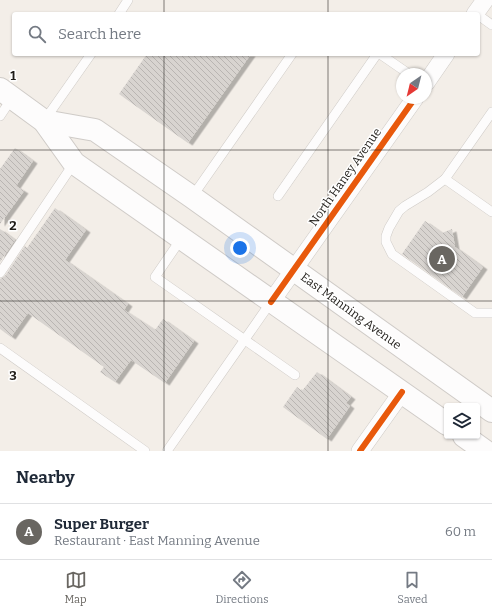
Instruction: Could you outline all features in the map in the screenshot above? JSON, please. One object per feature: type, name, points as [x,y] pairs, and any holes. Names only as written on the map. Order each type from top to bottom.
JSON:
[{"type":"main road","name":"East Manning Avenue","points":[[6,93],[44,121],[74,164],[444,422]]},
{"type":"main road","name":"East Manning Avenue","points":[[44,121],[95,130],[192,197],[492,411]]},
{"type":"main road","points":[[468,439],[485,451]]},
{"type":"street","points":[[432,74],[445,56]]},
{"type":"street","name":"North Haney Avenue","points":[[271,302],[411,104]]},
{"type":"street","points":[[360,451],[402,392]]},
{"type":"lane","points":[[120,12],[128,0]]},
{"type":"lane","points":[[480,13],[492,25]]},
{"type":"lane","points":[[44,121],[90,56]]},
{"type":"lane","points":[[192,197],[291,56]]},
{"type":"lane","points":[[278,196],[378,56]]},
{"type":"lane","points":[[382,56],[400,68]]},
{"type":"lane","points":[[0,116],[6,93]]},
{"type":"lane","points":[[492,112],[445,179],[399,211],[386,236],[386,242],[392,254],[475,313],[492,313]]},
{"type":"lane","points":[[0,273],[74,164]]},
{"type":"lane","points":[[445,179],[492,212]]},
{"type":"lane","points":[[182,239],[155,277],[295,375]]},
{"type":"lane","points":[[167,451],[271,302]]},
{"type":"lane","points":[[0,348],[145,451]]},
{"type":"building","points":[[146,56],[250,56],[188,143],[119,94]]},
{"type":"building","points":[[15,148],[33,161],[16,186],[24,191],[0,224],[0,169]]},
{"type":"building","points":[[55,208],[86,230],[65,260],[128,304],[124,310],[155,330],[163,319],[194,341],[165,383],[131,360],[115,382],[100,372],[104,367],[28,313],[11,337],[0,329],[0,279],[5,276],[25,246],[27,248]]},
{"type":"building","points":[[425,221],[442,233],[452,229],[455,247],[483,267],[462,297],[402,254]]},
{"type":"building","points":[[0,229],[15,240],[0,262]]},
{"type":"building","points":[[317,372],[351,397],[346,403],[350,406],[327,439],[283,407],[297,387],[302,391]]},
{"type":"cycle path","points":[[271,302],[411,104]]},
{"type":"cycle path","points":[[360,451],[402,392]]},
{"type":"place","name":"Super Burger","points":[[442,259]]}]
